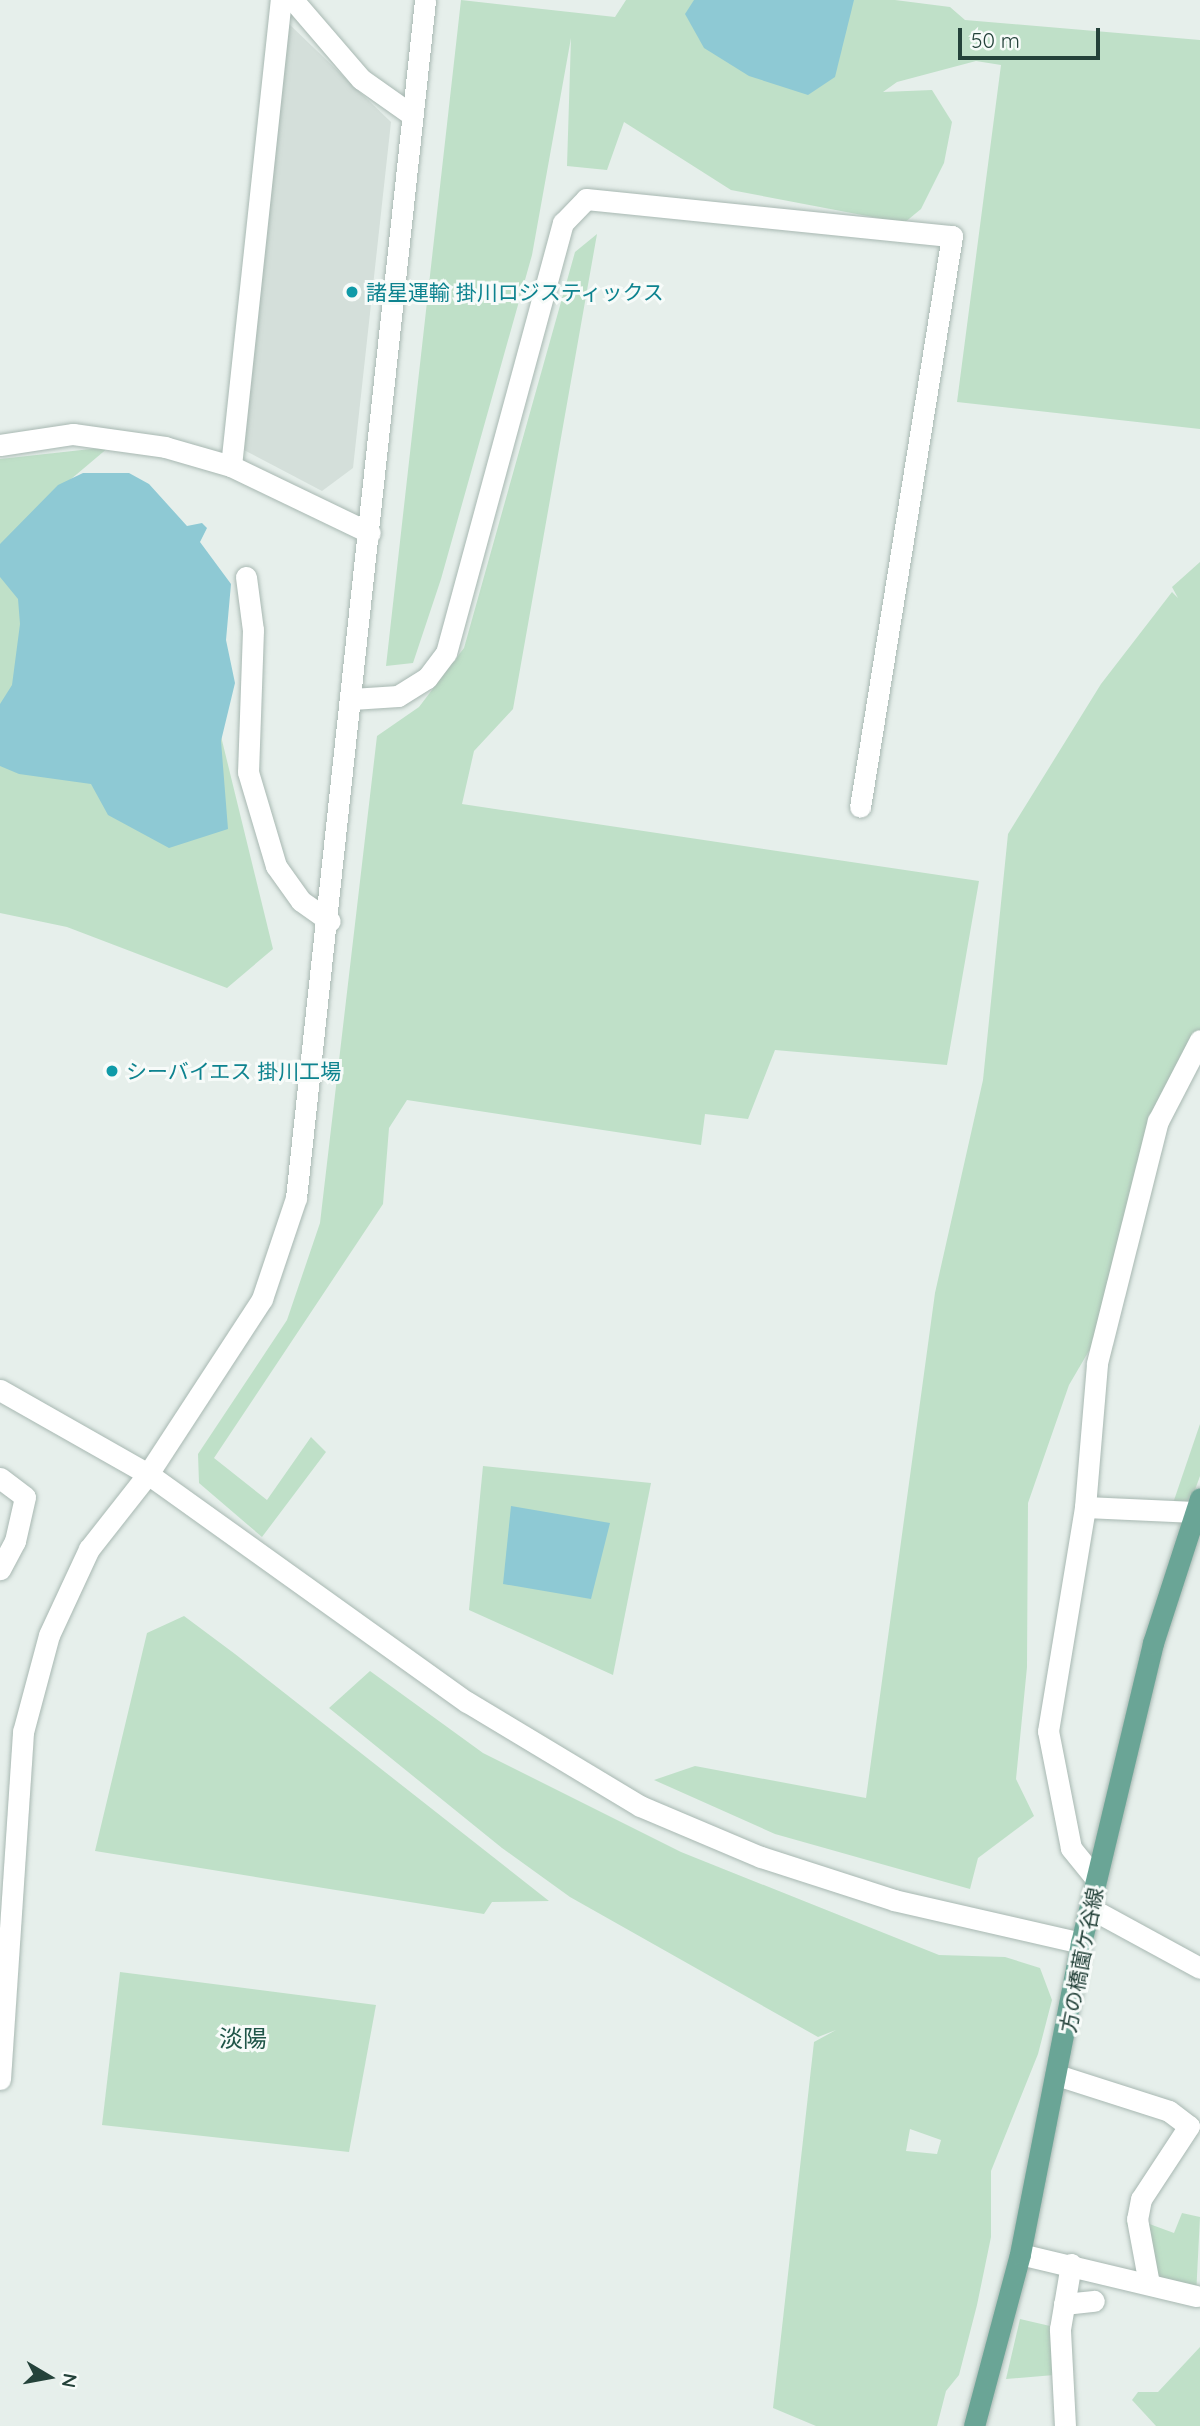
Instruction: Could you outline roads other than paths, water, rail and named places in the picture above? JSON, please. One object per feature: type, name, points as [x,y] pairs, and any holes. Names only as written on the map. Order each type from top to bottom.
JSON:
[{"type":"main road","name":"方の橋薗ケ谷線","points":[[974,2426],[1020,2254],[1060,2076],[1081,1943],[1153,1643],[1198,1504]]},
{"type":"street","points":[[232,466],[281,0]]},
{"type":"street","points":[[293,0],[361,79],[412,115]]},
{"type":"street","points":[[0,2079],[23,1732],[49,1635],[89,1549],[148,1474],[241,1333],[280,1258],[308,1131],[425,0]]},
{"type":"street","points":[[352,699],[398,696],[426,678],[446,653],[564,223],[586,199],[952,236],[860,807]]},
{"type":"street","points":[[0,445],[74,434],[119,437],[232,466],[370,533]]},
{"type":"street","points":[[246,577],[253,671],[248,772],[276,866],[302,901],[330,921]]},
{"type":"street","points":[[1096,1879],[1071,1848],[1048,1731],[1085,1507],[1097,1363],[1157,1121],[1200,1040]]},
{"type":"street","points":[[0,1390],[148,1474],[467,1702],[640,1805],[761,1857],[894,1900],[1081,1943]]},
{"type":"street","points":[[0,1478],[25,1497],[15,1541],[0,1569]]},
{"type":"street","points":[[1085,1507],[1198,1504]]},
{"type":"street","points":[[1090,1908],[1200,1968]]},
{"type":"street","points":[[1060,2076],[1169,2111],[1189,2126],[1159,2176],[1141,2199],[1138,2219],[1149,2284]]},
{"type":"street","points":[[1020,2254],[1071,2264],[1196,2296]]},
{"type":"street","points":[[1065,2426],[1064,2304],[1071,2264]]},
{"type":"street","points":[[1064,2304],[1094,2301]]},
{"type":"water","points":[[694,0],[854,0],[835,77],[808,95],[749,76],[704,48],[685,14]]},
{"type":"water","points":[[83,473],[129,473],[149,484],[187,526],[202,523],[207,528],[200,542],[231,584],[226,640],[235,683],[221,741],[228,829],[169,848],[108,815],[91,784],[19,774],[0,766],[0,704],[12,685],[20,624],[18,599],[0,577],[0,544],[58,485]]},
{"type":"water","points":[[511,1506],[610,1523],[591,1599],[503,1584]]},
{"type":"place","name":"諸星運輸 掛川ロジスティックス","points":[[352,292]]},
{"type":"place","name":"シーバイエス 掛川工場","points":[[112,1071]]},
{"type":"district","name":"淡陽","points":[[243,2039]]}]
